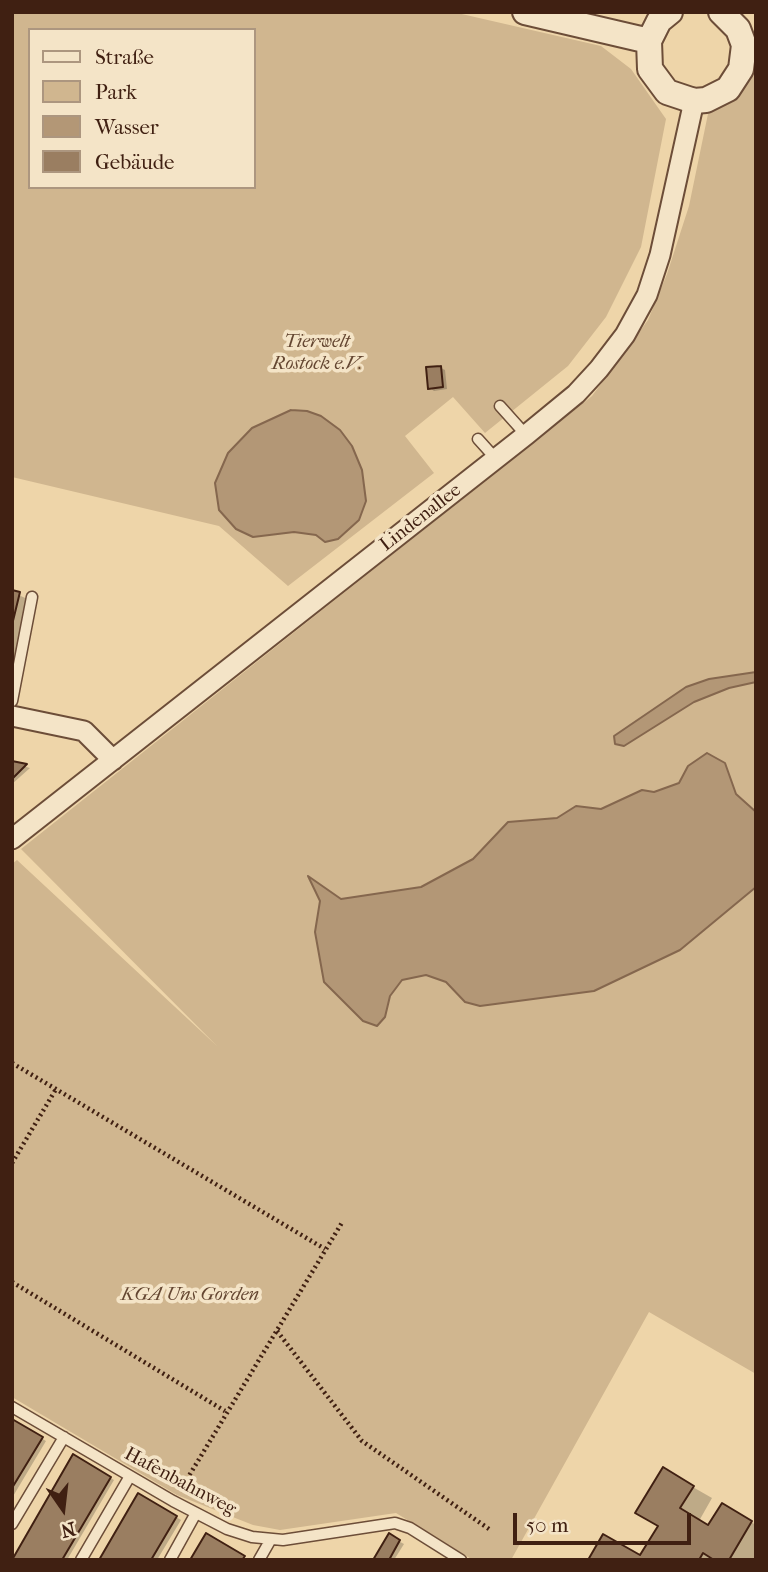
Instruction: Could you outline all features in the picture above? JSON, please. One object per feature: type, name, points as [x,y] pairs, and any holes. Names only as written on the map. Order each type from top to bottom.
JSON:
[{"type":"street","points":[[525,12],[649,41]]},
{"type":"street","points":[[670,12],[659,21],[649,41],[650,69],[667,92],[694,101],[706,100],[727,89],[741,69],[750,47],[738,29],[721,12]]},
{"type":"street","name":"Lindenallee","points":[[12,839],[576,394],[625,335],[647,295],[660,255],[694,101]]},
{"type":"street","points":[[12,716],[84,731],[113,760]]},
{"type":"lane","points":[[500,406],[526,435]]},
{"type":"lane","points":[[478,439],[496,459]]},
{"type":"lane","points":[[12,701],[32,597]]},
{"type":"lane","name":"Hafenbahnweg","points":[[12,1407],[173,1502],[227,1529],[252,1537],[271,1539],[366,1530],[396,1524],[410,1528],[461,1560]]},
{"type":"lane","points":[[12,1524],[64,1437]]},
{"type":"lane","points":[[81,1560],[130,1476]]},
{"type":"lane","points":[[170,1560],[196,1513]]},
{"type":"lane","points":[[259,1560],[271,1539]]},
{"type":"path","points":[[12,1063],[325,1248]]},
{"type":"path","points":[[12,1163],[55,1089]]},
{"type":"path","points":[[173,1502],[343,1221]]},
{"type":"path","points":[[12,1283],[226,1411]]},
{"type":"path","points":[[277,1331],[362,1441],[489,1529]]},
{"type":"green space","name":"Tierwelt Rostock e.V.","points":[[12,12],[453,12],[601,46],[631,69],[666,119],[641,247],[606,317],[568,366],[485,433],[453,397],[405,436],[434,473],[288,586],[219,526],[12,477]]},
{"type":"green space","name":"KGA Uns Gorden","points":[[756,73],[756,1374],[649,1312],[511,1560],[473,1560],[396,1513],[280,1530],[253,1525],[177,1495],[12,1397],[12,864],[17,860],[217,1046],[21,849],[592,396],[648,320],[667,274],[689,206],[709,109]]},
{"type":"water","points":[[291,410],[307,411],[321,416],[340,430],[352,446],[362,470],[366,501],[359,520],[338,539],[325,542],[316,535],[294,532],[253,537],[236,529],[219,510],[215,483],[228,453],[252,428]]},
{"type":"water","points":[[756,672],[756,682],[729,688],[694,702],[624,746],[615,744],[614,736],[686,687],[709,679]]},
{"type":"water","points":[[707,753],[725,763],[736,794],[756,812],[756,887],[680,950],[594,991],[480,1006],[465,1002],[446,982],[426,975],[402,980],[390,996],[385,1017],[377,1026],[363,1021],[324,982],[315,932],[320,901],[308,876],[341,899],[421,887],[473,859],[508,822],[557,818],[576,806],[601,809],[642,790],[654,792],[679,783],[688,766]]},
{"type":"building","points":[[441,366],[443,387],[428,389],[426,367]]},
{"type":"building","points":[[12,590],[20,592],[12,625]]},
{"type":"building","points":[[12,761],[27,764],[12,779]]},
{"type":"building","points":[[12,1419],[43,1437],[12,1488]]},
{"type":"building","points":[[73,1454],[111,1477],[62,1560],[12,1560]]},
{"type":"building","points":[[663,1467],[694,1486],[680,1508],[708,1525],[722,1503],[752,1521],[729,1560],[714,1560],[703,1553],[699,1560],[588,1560],[603,1534],[640,1555],[658,1526],[635,1513]]},
{"type":"building","points":[[138,1493],[177,1516],[151,1560],[99,1560]]},
{"type":"building","points":[[206,1533],[245,1556],[242,1560],[190,1560]]},
{"type":"building","points":[[389,1533],[400,1540],[389,1560],[373,1560]]}]
